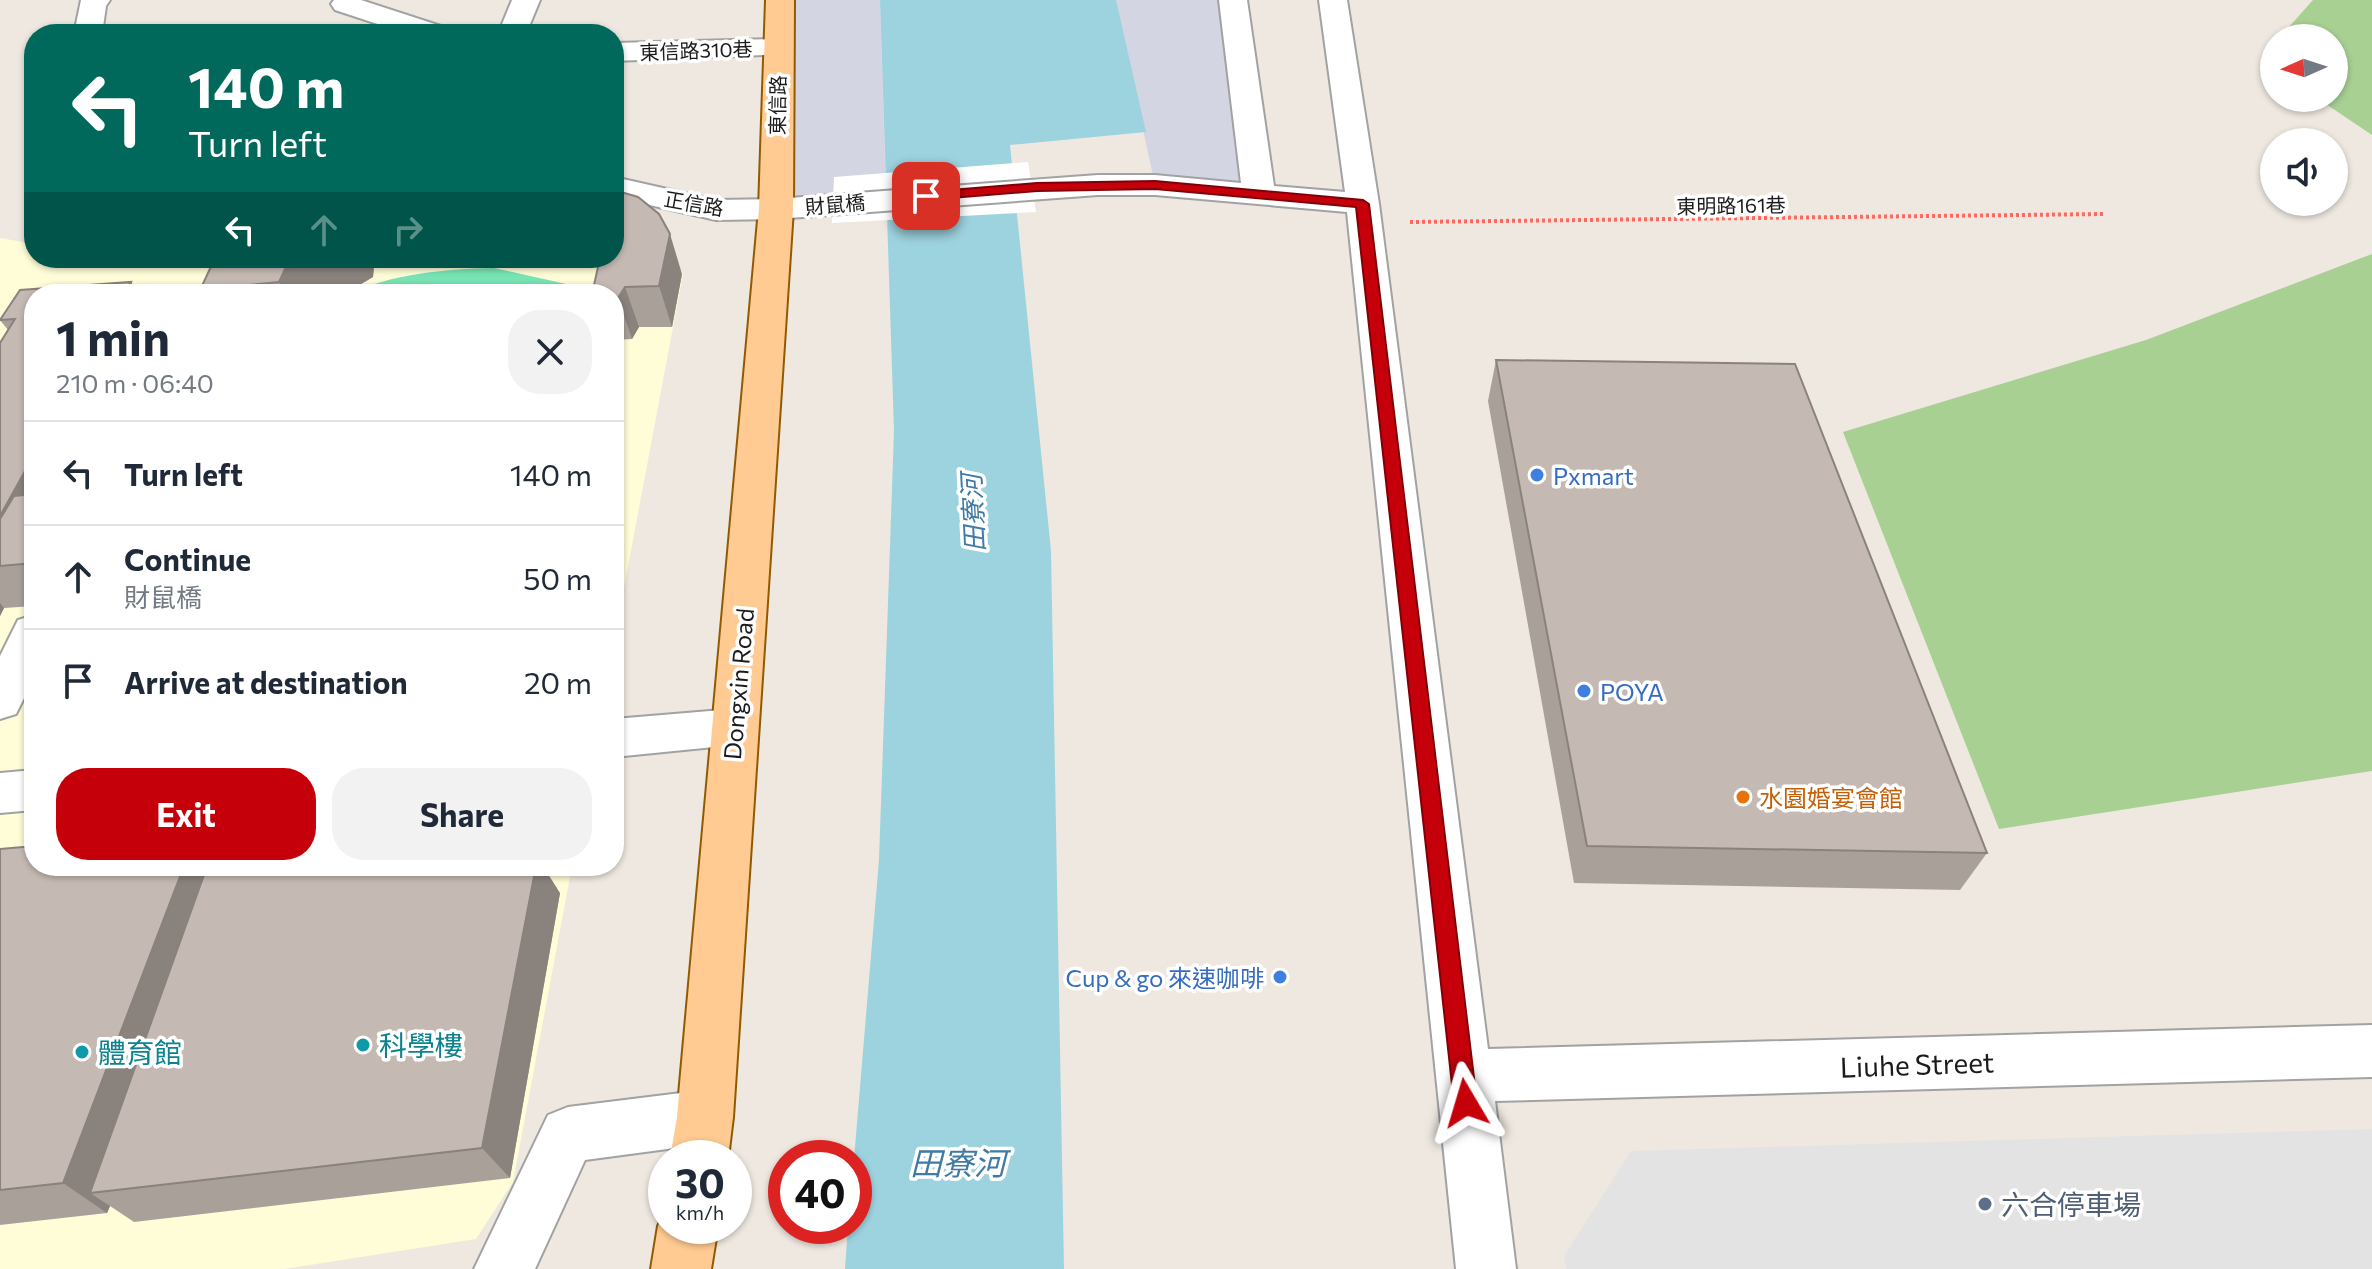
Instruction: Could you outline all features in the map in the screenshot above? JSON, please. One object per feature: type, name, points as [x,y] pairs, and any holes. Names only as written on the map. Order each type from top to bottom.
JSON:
[{"type":"main road","name":"東信路","points":[[776,209],[780,0]]},
{"type":"main road","name":"Dongxin Road","points":[[702,1138],[776,209]]},
{"type":"main road","points":[[681,1269],[685,1244]]},
{"type":"street","points":[[89,24],[92,4],[96,0]]},
{"type":"street","points":[[516,24],[526,0]]},
{"type":"street","points":[[1233,0],[1259,196]]},
{"type":"street","points":[[1333,0],[1363,204],[1486,1269]]},
{"type":"street","points":[[345,4],[406,24]]},
{"type":"street","name":"東信路310巷","points":[[624,52],[778,48]]},
{"type":"street","name":"財鼠橋","points":[[776,209],[1037,187],[1155,185],[1363,204]]},
{"type":"street","name":"正信路","points":[[624,189],[716,210],[776,209]]},
{"type":"street","points":[[0,701],[24,652]]},
{"type":"street","points":[[624,737],[734,727]]},
{"type":"street","points":[[0,793],[24,791]]},
{"type":"street","name":"Liuhe Street","points":[[1462,1076],[2372,1051]]},
{"type":"street","points":[[504,1269],[568,1135],[702,1138]]},
{"type":"path","name":"東明路161巷","points":[[1363,204],[1391,219],[1416,223],[2105,214]]},
{"type":"shaded area","points":[[780,0],[880,0],[886,194],[776,209]]},
{"type":"shaded area","points":[[1115,0],[1233,0],[1259,187],[1155,185]]},
{"type":"shaded area","points":[[0,238],[24,242],[24,268],[624,268],[624,257],[673,253],[683,274],[624,588],[624,284],[24,284],[24,876],[570,876],[513,1182],[476,1239],[284,1269],[0,1269]]},
{"type":"shaded area","name":"六合停車場","points":[[2372,1129],[2372,1269],[1566,1269],[1564,1256],[1631,1151]]},
{"type":"green space","points":[[2313,0],[2372,0],[2372,135],[2338,112],[2348,112],[2348,24],[2292,24]]},
{"type":"green space","points":[[2372,254],[2372,771],[1999,829],[1843,432],[2146,340]]},
{"type":"green space","points":[[494,268],[566,284],[375,284],[418,274]]},
{"type":"water","name":"田寮河","points":[[880,0],[1116,0],[1146,132],[1010,145],[1051,551],[1064,1269],[845,1269],[847,1244],[872,1244],[872,1140],[856,1140],[879,860],[894,431]]},
{"type":"pier","points":[[1028,162],[1036,212],[832,223],[834,177]]},
{"type":"building","points":[[624,193],[638,197],[659,214],[670,234],[659,286],[624,289],[624,284],[594,284],[598,268],[624,268]]},
{"type":"building","points":[[210,268],[291,268],[285,269],[279,282],[203,284]]},
{"type":"building","points":[[20,290],[24,290],[24,473],[0,516],[0,343],[15,319],[0,320]]},
{"type":"building","points":[[1496,360],[1795,364],[1987,853],[1587,846]]},
{"type":"building","points":[[24,495],[24,564],[0,566],[0,519],[14,496]]},
{"type":"building","name":"體育館","points":[[24,847],[24,876],[180,876],[63,1183],[0,1190],[0,849]]},
{"type":"building","name":"科學樓","points":[[204,876],[534,876],[482,1148],[90,1193]]},
{"type":"place","name":"Pxmart","points":[[1537,475]]},
{"type":"place","name":"POYA","points":[[1584,691]]},
{"type":"place","name":"水園婚宴會館","points":[[1743,797]]},
{"type":"place","name":"Cup & go 來速咖啡","points":[[1280,977]]},
{"type":"place","name":"科學樓","points":[[363,1045]]},
{"type":"place","name":"體育館","points":[[82,1052]]},
{"type":"place","name":"六合停車場","points":[[1985,1204]]},
{"type":"route","points":[[926,196],[1037,187],[1155,185],[1363,204],[1466,1103]]}]
